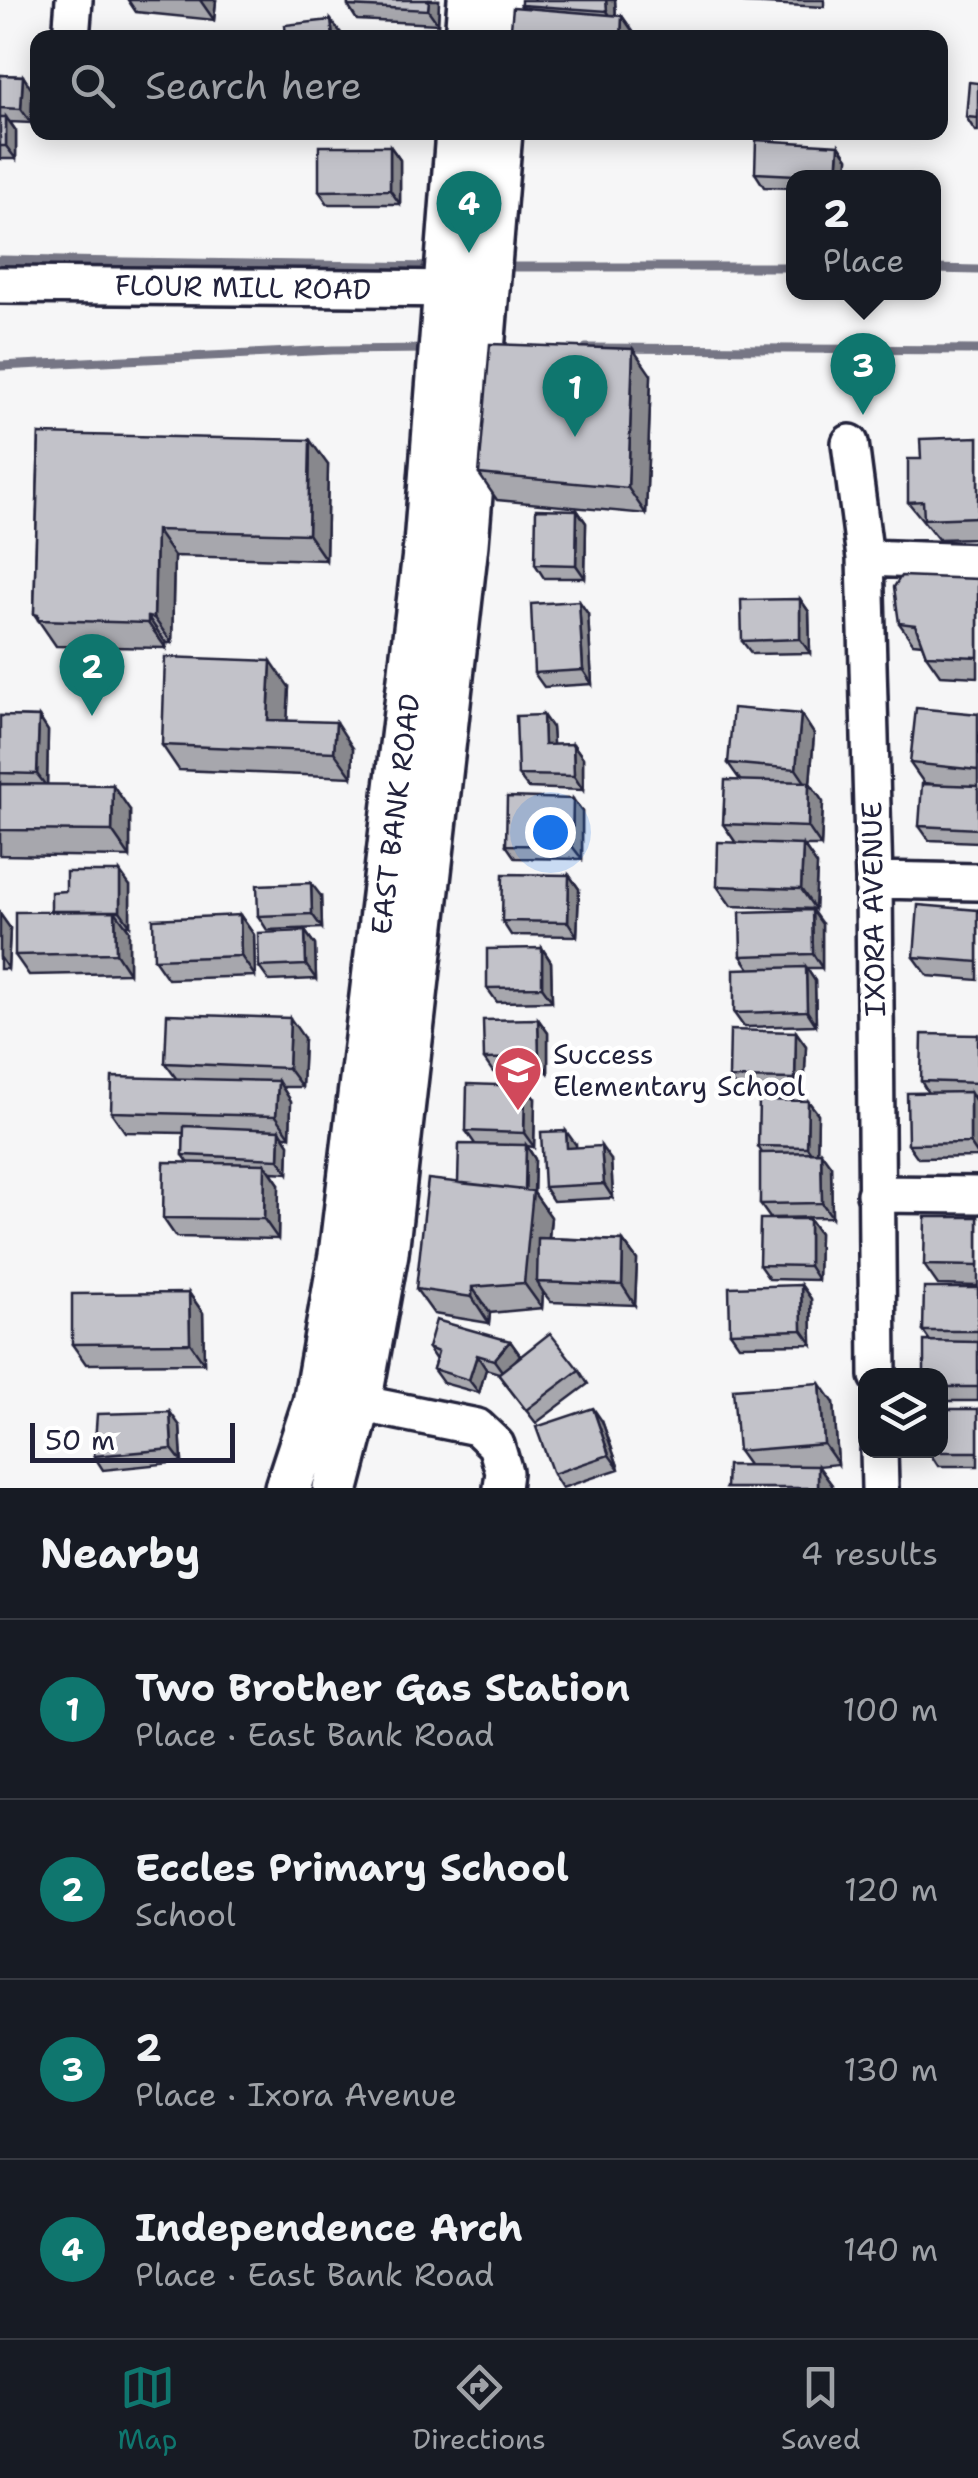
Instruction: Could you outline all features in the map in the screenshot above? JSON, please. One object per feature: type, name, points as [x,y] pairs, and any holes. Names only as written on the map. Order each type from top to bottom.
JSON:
[{"type":"main road","points":[[469,30],[471,0]]},
{"type":"main road","points":[[508,30],[510,0]]},
{"type":"main road","name":"EAST BANK ROAD","points":[[336,1488],[358,1403],[386,1254],[466,544],[458,388],[470,161],[491,140]]},
{"type":"main road","name":"EAST BANK ROAD","points":[[288,1488],[316,1403],[342,1256],[426,545],[458,388]]},
{"type":"street","points":[[72,30],[74,0]]},
{"type":"street","name":"FLOUR MILL ROAD","points":[[0,285],[465,292]]},
{"type":"street","name":"IXORA AVENUE","points":[[850,443],[865,558],[874,880],[878,1368]]},
{"type":"street","points":[[865,558],[978,562]]},
{"type":"street","points":[[874,880],[978,882]]},
{"type":"street","points":[[875,1194],[978,1195]]},
{"type":"street","points":[[358,1403],[477,1427],[496,1445],[504,1472],[502,1488]]},
{"type":"street","points":[[880,1458],[880,1488]]},
{"type":"building","points":[[348,0],[429,0],[428,10],[348,6]]},
{"type":"building","points":[[521,0],[606,0],[607,11],[521,5]]},
{"type":"building","points":[[513,7],[622,16],[621,30],[511,30]]},
{"type":"building","points":[[331,20],[332,30],[285,30],[285,25]]},
{"type":"building","points":[[0,75],[23,76],[21,109],[0,108]]},
{"type":"building","points":[[969,82],[978,83],[978,118],[966,117]]},
{"type":"building","points":[[0,117],[6,117],[6,146],[0,146]]},
{"type":"building","points":[[756,140],[839,145],[837,170],[755,173]]},
{"type":"building","points":[[319,146],[390,146],[390,190],[319,191]]},
{"type":"building","points":[[490,344],[633,349],[628,488],[479,474]]},
{"type":"building","points":[[39,434],[310,440],[308,534],[156,530],[154,618],[148,617],[148,623],[38,620],[34,614]]},
{"type":"building","points":[[978,437],[978,517],[924,519],[923,501],[908,502],[908,459],[921,459],[920,439]]},
{"type":"building","points":[[536,509],[577,510],[576,565],[535,564]]},
{"type":"building","points":[[901,576],[978,579],[978,657],[926,655],[915,625],[899,623],[894,587]]},
{"type":"building","points":[[800,599],[800,639],[742,641],[741,600]]},
{"type":"building","points":[[579,601],[583,670],[534,673],[531,604]]},
{"type":"building","points":[[165,657],[271,661],[268,720],[336,722],[334,752],[162,745]]},
{"type":"building","points":[[733,708],[801,714],[796,769],[728,763]]},
{"type":"building","points":[[916,708],[978,714],[978,770],[910,763]]},
{"type":"building","points":[[543,715],[544,745],[573,744],[574,776],[518,775],[516,716]]},
{"type":"building","points":[[0,716],[39,717],[37,774],[0,773]]},
{"type":"building","points":[[725,780],[809,782],[808,827],[723,824]]},
{"type":"building","points":[[0,784],[113,785],[112,831],[0,830]]},
{"type":"building","points":[[922,784],[978,786],[978,829],[919,826]]},
{"type":"building","points":[[507,797],[573,799],[572,846],[506,845]]},
{"type":"building","points":[[718,842],[803,845],[801,889],[717,886]]},
{"type":"building","points":[[66,872],[120,872],[120,911],[51,911],[51,892],[66,891]]},
{"type":"building","points":[[503,874],[569,875],[568,922],[502,921]]},
{"type":"building","points":[[311,883],[312,914],[258,916],[257,885]]},
{"type":"building","points":[[918,905],[978,910],[978,962],[914,957]]},
{"type":"building","points":[[812,910],[813,954],[741,956],[740,912]]},
{"type":"building","points":[[115,911],[116,953],[15,955],[15,912]]},
{"type":"building","points":[[240,915],[241,956],[154,959],[153,919]]},
{"type":"building","points":[[305,931],[306,965],[259,967],[258,933]]},
{"type":"building","points":[[542,948],[542,987],[487,988],[487,949]]},
{"type":"building","points":[[806,967],[807,1011],[734,1013],[734,969]]},
{"type":"building","points":[[167,1014],[290,1018],[288,1068],[165,1063]]},
{"type":"building","points":[[538,1019],[539,1058],[484,1059],[483,1020]]},
{"type":"building","points":[[730,1030],[796,1032],[795,1079],[729,1078]]},
{"type":"building","points":[[922,1034],[978,1035],[978,1083],[921,1081]]},
{"type":"building","points":[[112,1077],[278,1081],[276,1116],[111,1112]]},
{"type":"building","points":[[467,1084],[525,1086],[524,1133],[466,1131]]},
{"type":"building","points":[[970,1092],[970,1143],[908,1144],[907,1093]]},
{"type":"building","points":[[759,1100],[808,1101],[807,1147],[758,1146]]},
{"type":"building","points":[[184,1126],[280,1130],[279,1159],[183,1155]]},
{"type":"building","points":[[566,1131],[567,1148],[601,1146],[604,1184],[544,1187],[541,1132]]},
{"type":"building","points":[[459,1144],[526,1145],[525,1190],[458,1183]]},
{"type":"building","points":[[821,1152],[822,1203],[760,1204],[760,1153]]},
{"type":"building","points":[[164,1162],[265,1164],[264,1219],[163,1218]]},
{"type":"building","points":[[428,1179],[533,1191],[524,1283],[472,1287],[472,1297],[416,1289]]},
{"type":"building","points":[[925,1217],[978,1217],[978,1266],[924,1265]]},
{"type":"building","points":[[760,1219],[809,1219],[809,1266],[759,1265]]},
{"type":"building","points":[[538,1238],[623,1241],[622,1285],[537,1282]]},
{"type":"building","points":[[801,1285],[802,1330],[730,1332],[729,1287]]},
{"type":"building","points":[[924,1288],[978,1288],[978,1331],[923,1331]]},
{"type":"building","points":[[189,1293],[190,1343],[72,1344],[72,1294]]},
{"type":"building","points":[[436,1320],[510,1341],[494,1360],[477,1355],[469,1380],[433,1369],[438,1352],[428,1348]]},
{"type":"building","points":[[550,1333],[579,1370],[526,1410],[498,1374]]},
{"type":"building","points":[[924,1341],[978,1342],[978,1387],[948,1387],[948,1368],[924,1368]]},
{"type":"building","points":[[820,1383],[824,1444],[738,1451],[733,1389]]},
{"type":"building","points":[[593,1408],[609,1455],[553,1474],[536,1427]]},
{"type":"building","points":[[948,1409],[978,1409],[978,1452],[948,1452]]},
{"type":"building","points":[[170,1412],[172,1449],[94,1456],[97,1414]]},
{"type":"building","points":[[727,1465],[818,1466],[818,1488],[726,1488]]},
{"type":"waterway","points":[[0,260],[435,267]]},
{"type":"waterway","points":[[501,267],[786,267]]},
{"type":"waterway","points":[[941,269],[978,270]]},
{"type":"waterway","points":[[586,348],[978,350]]},
{"type":"waterway","points":[[0,366],[430,349]]},
{"type":"place","name":"Independence Arch","points":[[469,253]]},
{"type":"place","name":"2","points":[[863,415]]},
{"type":"place","name":"Two Brother Gas Station","points":[[575,437]]},
{"type":"place","name":"Eccles Primary School","points":[[92,716]]},
{"type":"place","name":"Success Elementary School","points":[[518,1112]]}]
